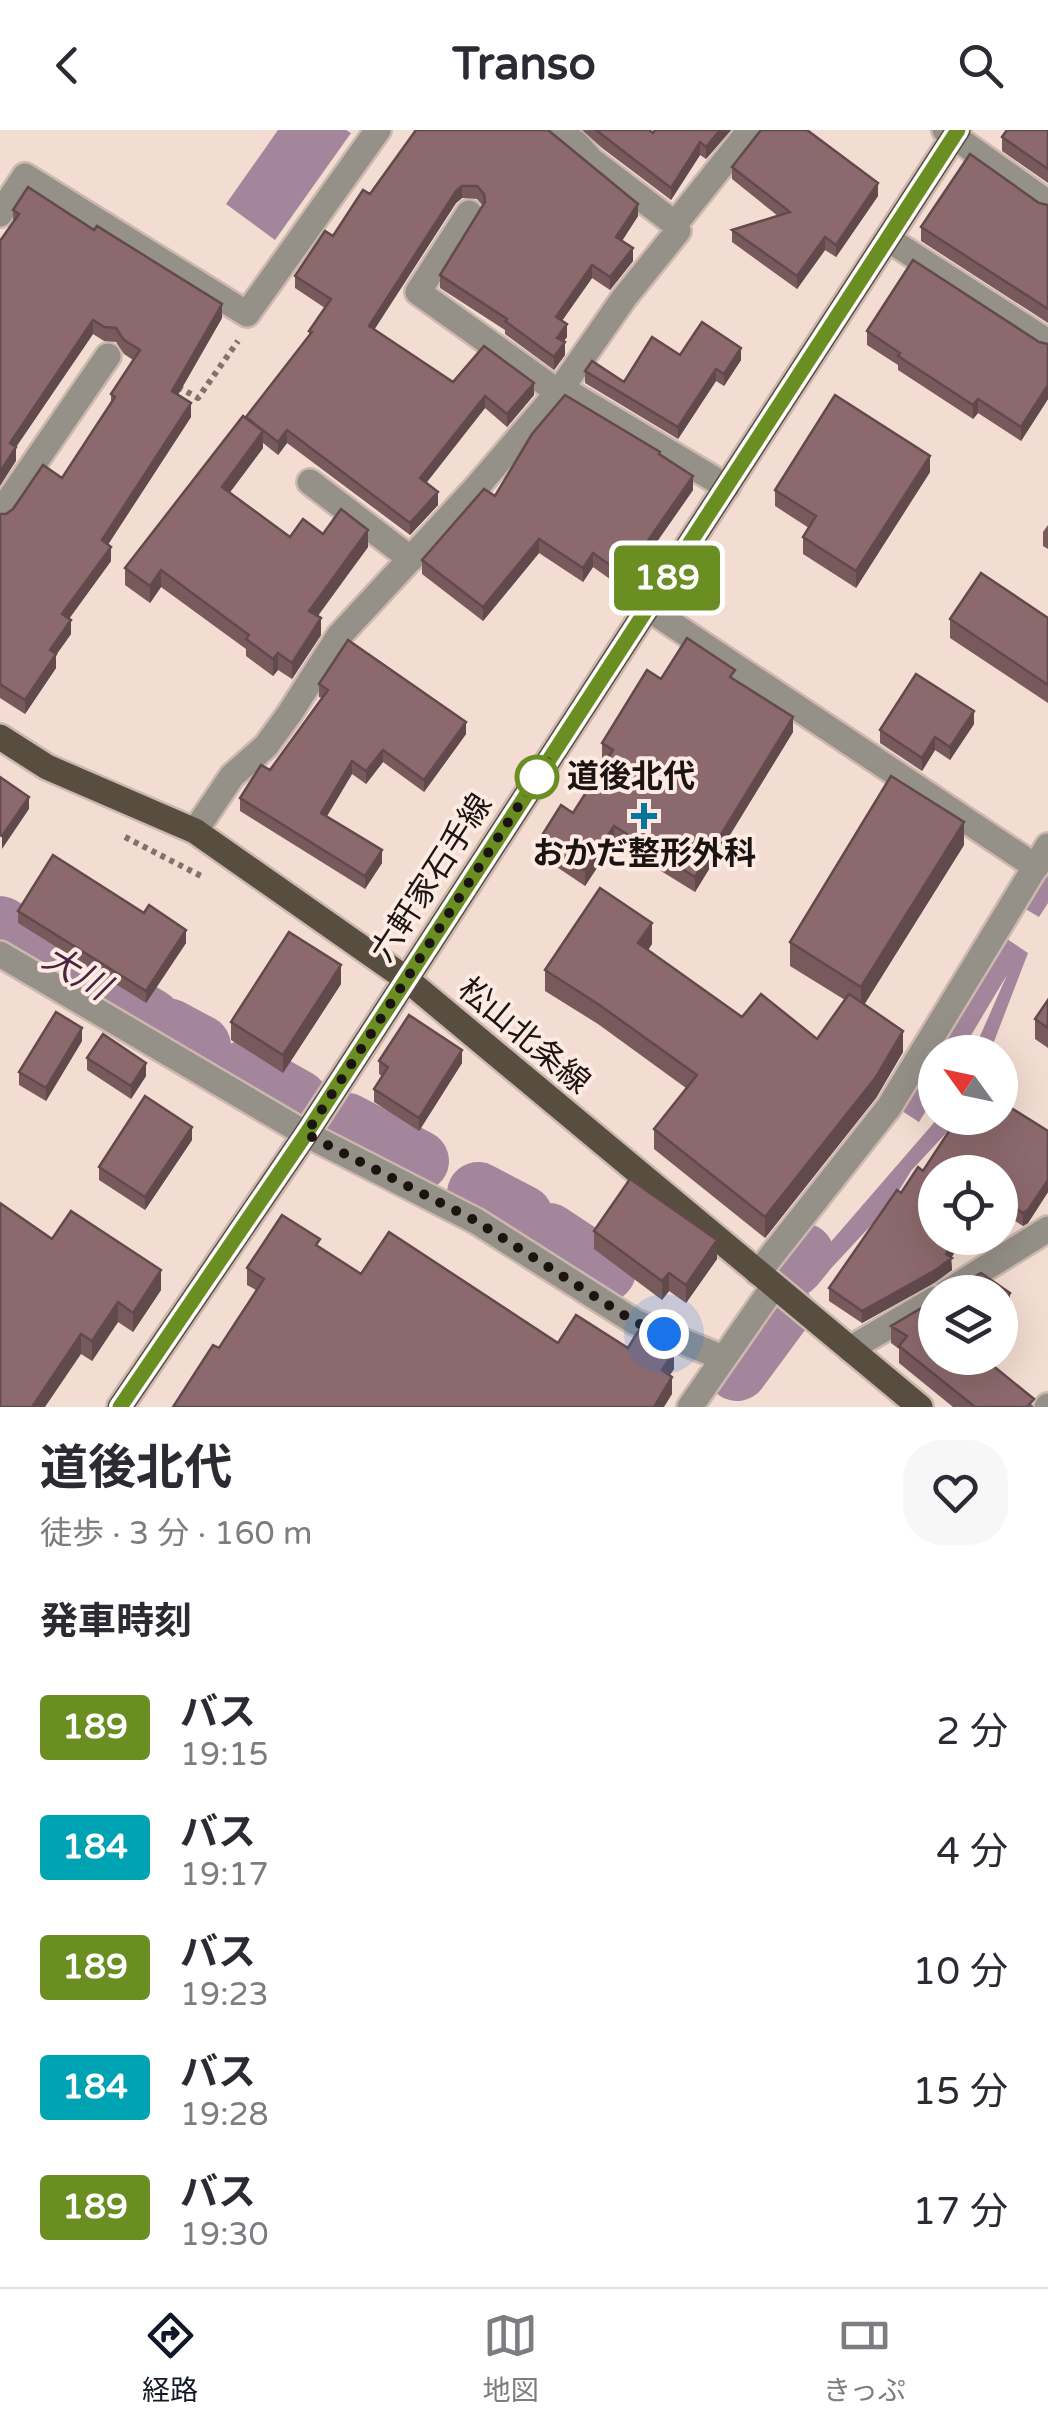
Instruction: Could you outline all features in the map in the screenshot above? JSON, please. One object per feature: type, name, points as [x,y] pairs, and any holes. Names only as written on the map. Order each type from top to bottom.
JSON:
[{"type":"main road","name":"六軒家石手線","points":[[120,1407],[306,1134],[888,239],[953,132]]},
{"type":"main road","name":"松山北条線","points":[[0,737],[47,767],[196,832],[405,978],[920,1407]]},
{"type":"street","points":[[0,214],[24,176],[247,314],[378,130]]},
{"type":"street","points":[[196,832],[232,776],[266,746],[290,714],[339,636],[560,390],[624,298],[678,231],[675,224],[558,130]]},
{"type":"street","points":[[675,224],[750,130]]},
{"type":"street","points":[[953,132],[1048,202]]},
{"type":"street","points":[[469,213],[418,292],[551,386],[726,487]]},
{"type":"street","points":[[888,239],[1048,342]]},
{"type":"street","points":[[0,513],[108,356]]},
{"type":"street","points":[[310,482],[411,559]]},
{"type":"street","points":[[648,608],[1042,856],[889,1107],[766,1280],[723,1358],[690,1407]]},
{"type":"street","points":[[0,954],[306,1134],[476,1221],[635,1322],[723,1358]]},
{"type":"street","points":[[976,1275],[1048,1229]]},
{"type":"street","points":[[850,1349],[918,1309]]},
{"type":"path","points":[[164,380],[198,398],[250,324],[247,314]]},
{"type":"path","points":[[121,835],[216,886]]},
{"type":"shaded area","points":[[278,130],[351,133],[275,240],[226,204]]},
{"type":"shaded area","points":[[1048,864],[1048,903],[1039,917],[1022,907]]},
{"type":"shaded area","points":[[1007,939],[1028,953],[997,1035],[981,1035],[1007,975],[971,1035],[948,1035]]},
{"type":"shaded area","points":[[918,1085],[918,1121],[902,1111]]},
{"type":"shaded area","points":[[923,1135],[944,1135],[926,1155],[918,1155],[918,1163],[890,1205],[809,1292],[797,1281]]},
{"type":"building","points":[[416,130],[548,130],[638,204],[616,237],[633,248],[610,277],[592,265],[556,317],[567,324],[557,338],[565,342],[554,357],[507,319],[440,275],[485,202],[477,186],[462,186],[456,191],[369,326],[453,382],[484,346],[534,383],[507,414],[485,396],[420,478],[438,492],[410,523],[287,430],[278,442],[246,417],[312,332],[309,331],[331,299],[295,276],[325,231],[333,236],[363,190],[370,194]]},
{"type":"building","points":[[596,130],[720,130],[706,147],[700,142],[671,188]]},
{"type":"building","points":[[761,130],[807,130],[878,183],[836,245],[825,237],[797,276],[732,230],[790,212],[732,167]]},
{"type":"building","points":[[1007,130],[1048,130],[1048,169],[1002,137]]},
{"type":"building","points":[[970,154],[1039,203],[1048,205],[1048,309],[921,227]]},
{"type":"building","points":[[28,187],[222,304],[172,391],[191,403],[102,540],[111,547],[62,614],[71,620],[50,650],[56,654],[25,700],[0,684],[0,514],[13,509],[43,465],[62,478],[115,397],[111,394],[140,350],[124,340],[116,328],[93,320],[10,443],[16,447],[0,472],[0,241],[19,214],[13,210]]},
{"type":"building","points":[[913,260],[1039,342],[1048,344],[1048,385],[1021,427],[978,399],[973,405],[867,331]]},
{"type":"building","points":[[702,322],[741,348],[724,374],[716,369],[678,427],[585,371],[592,361],[624,382],[652,337],[680,355]]},
{"type":"building","points":[[565,395],[693,476],[624,575],[593,553],[583,568],[539,539],[483,607],[422,560],[484,489],[495,496],[532,434]]},
{"type":"building","points":[[835,395],[930,456],[856,571],[803,537],[816,516],[775,490]]},
{"type":"building","points":[[243,416],[263,431],[222,487],[290,537],[303,519],[323,534],[341,509],[368,530],[309,611],[321,618],[292,663],[278,653],[273,659],[246,639],[249,635],[161,570],[150,586],[125,568]]},
{"type":"building","points":[[981,573],[1048,618],[1048,685],[950,619]]},
{"type":"building","points":[[687,638],[735,670],[730,677],[793,717],[695,877],[614,826],[585,870],[539,840],[561,805],[573,813],[613,750],[602,743],[647,670],[661,679]]},
{"type":"building","points":[[348,640],[466,722],[424,780],[383,750],[366,771],[352,761],[321,813],[382,850],[365,876],[240,798],[261,765],[270,770],[328,690],[319,684]]},
{"type":"building","points":[[916,674],[974,711],[950,747],[935,737],[922,758],[880,730]]},
{"type":"building","points":[[891,776],[964,822],[861,987],[790,942]]},
{"type":"building","points":[[0,777],[29,797],[2,836],[0,835]]},
{"type":"building","points":[[53,855],[144,913],[149,905],[186,930],[146,991],[18,911]]},
{"type":"building","points":[[600,888],[652,923],[638,943],[742,1017],[761,994],[817,1039],[849,994],[903,1031],[876,1077],[765,1217],[654,1129],[697,1075],[545,970]]},
{"type":"building","points":[[289,932],[341,965],[283,1055],[231,1022]]},
{"type":"building","points":[[1048,1000],[1048,1028],[1035,1019]]},
{"type":"building","points":[[56,1012],[82,1028],[46,1088],[19,1072]]},
{"type":"building","points":[[409,1015],[462,1050],[419,1118],[374,1089],[388,1067],[379,1061]]},
{"type":"building","points":[[103,1034],[146,1063],[131,1086],[87,1058]]},
{"type":"building","points":[[145,1096],[192,1127],[145,1197],[99,1167]]},
{"type":"building","points":[[1018,1112],[1048,1131],[1048,1180],[1023,1213],[1018,1210],[1018,1155],[933,1155],[947,1135],[1018,1135]]},
{"type":"building","points":[[918,1167],[918,1255],[952,1258],[862,1311],[829,1288],[897,1190],[901,1193]]},
{"type":"building","points":[[630,1179],[717,1240],[686,1285],[669,1273],[662,1281],[594,1231]]},
{"type":"building","points":[[0,1203],[52,1239],[71,1211],[161,1270],[133,1313],[118,1302],[92,1341],[81,1334],[32,1407],[0,1407]]},
{"type":"building","points":[[282,1215],[320,1239],[316,1245],[361,1274],[389,1232],[558,1343],[576,1315],[628,1348],[639,1330],[674,1352],[662,1370],[672,1377],[654,1407],[173,1407],[213,1345],[219,1348],[264,1279],[247,1268]]},
{"type":"building","points":[[918,1310],[918,1361],[899,1346],[907,1336],[891,1326]]},
{"type":"building","points":[[935,1375],[1004,1375],[1034,1399],[1027,1407],[975,1407]]},
{"type":"waterway","name":"大川","points":[[0,927],[151,1020]]},
{"type":"waterway","name":"大川","points":[[168,1029],[200,1046]]},
{"type":"waterway","name":"大川","points":[[245,1071],[298,1101]]},
{"type":"waterway","name":"大川","points":[[347,1124],[418,1161]]},
{"type":"waterway","name":"大川","points":[[478,1193],[522,1216]]},
{"type":"waterway","name":"大川","points":[[549,1234],[605,1271]]},
{"type":"waterway","name":"大川","points":[[793,1266],[803,1254]]},
{"type":"waterway","points":[[737,1370],[782,1309]]},
{"type":"bus line","name":"189","points":[[120,1407],[306,1134],[958,130]]},
{"type":"place","name":"道後北代","points":[[537,777]]},
{"type":"place","name":"おかだ整形外科","points":[[644,816]]},
{"type":"route","points":[[537,777],[547,762],[306,1134],[476,1221],[635,1322],[664,1334]]}]
